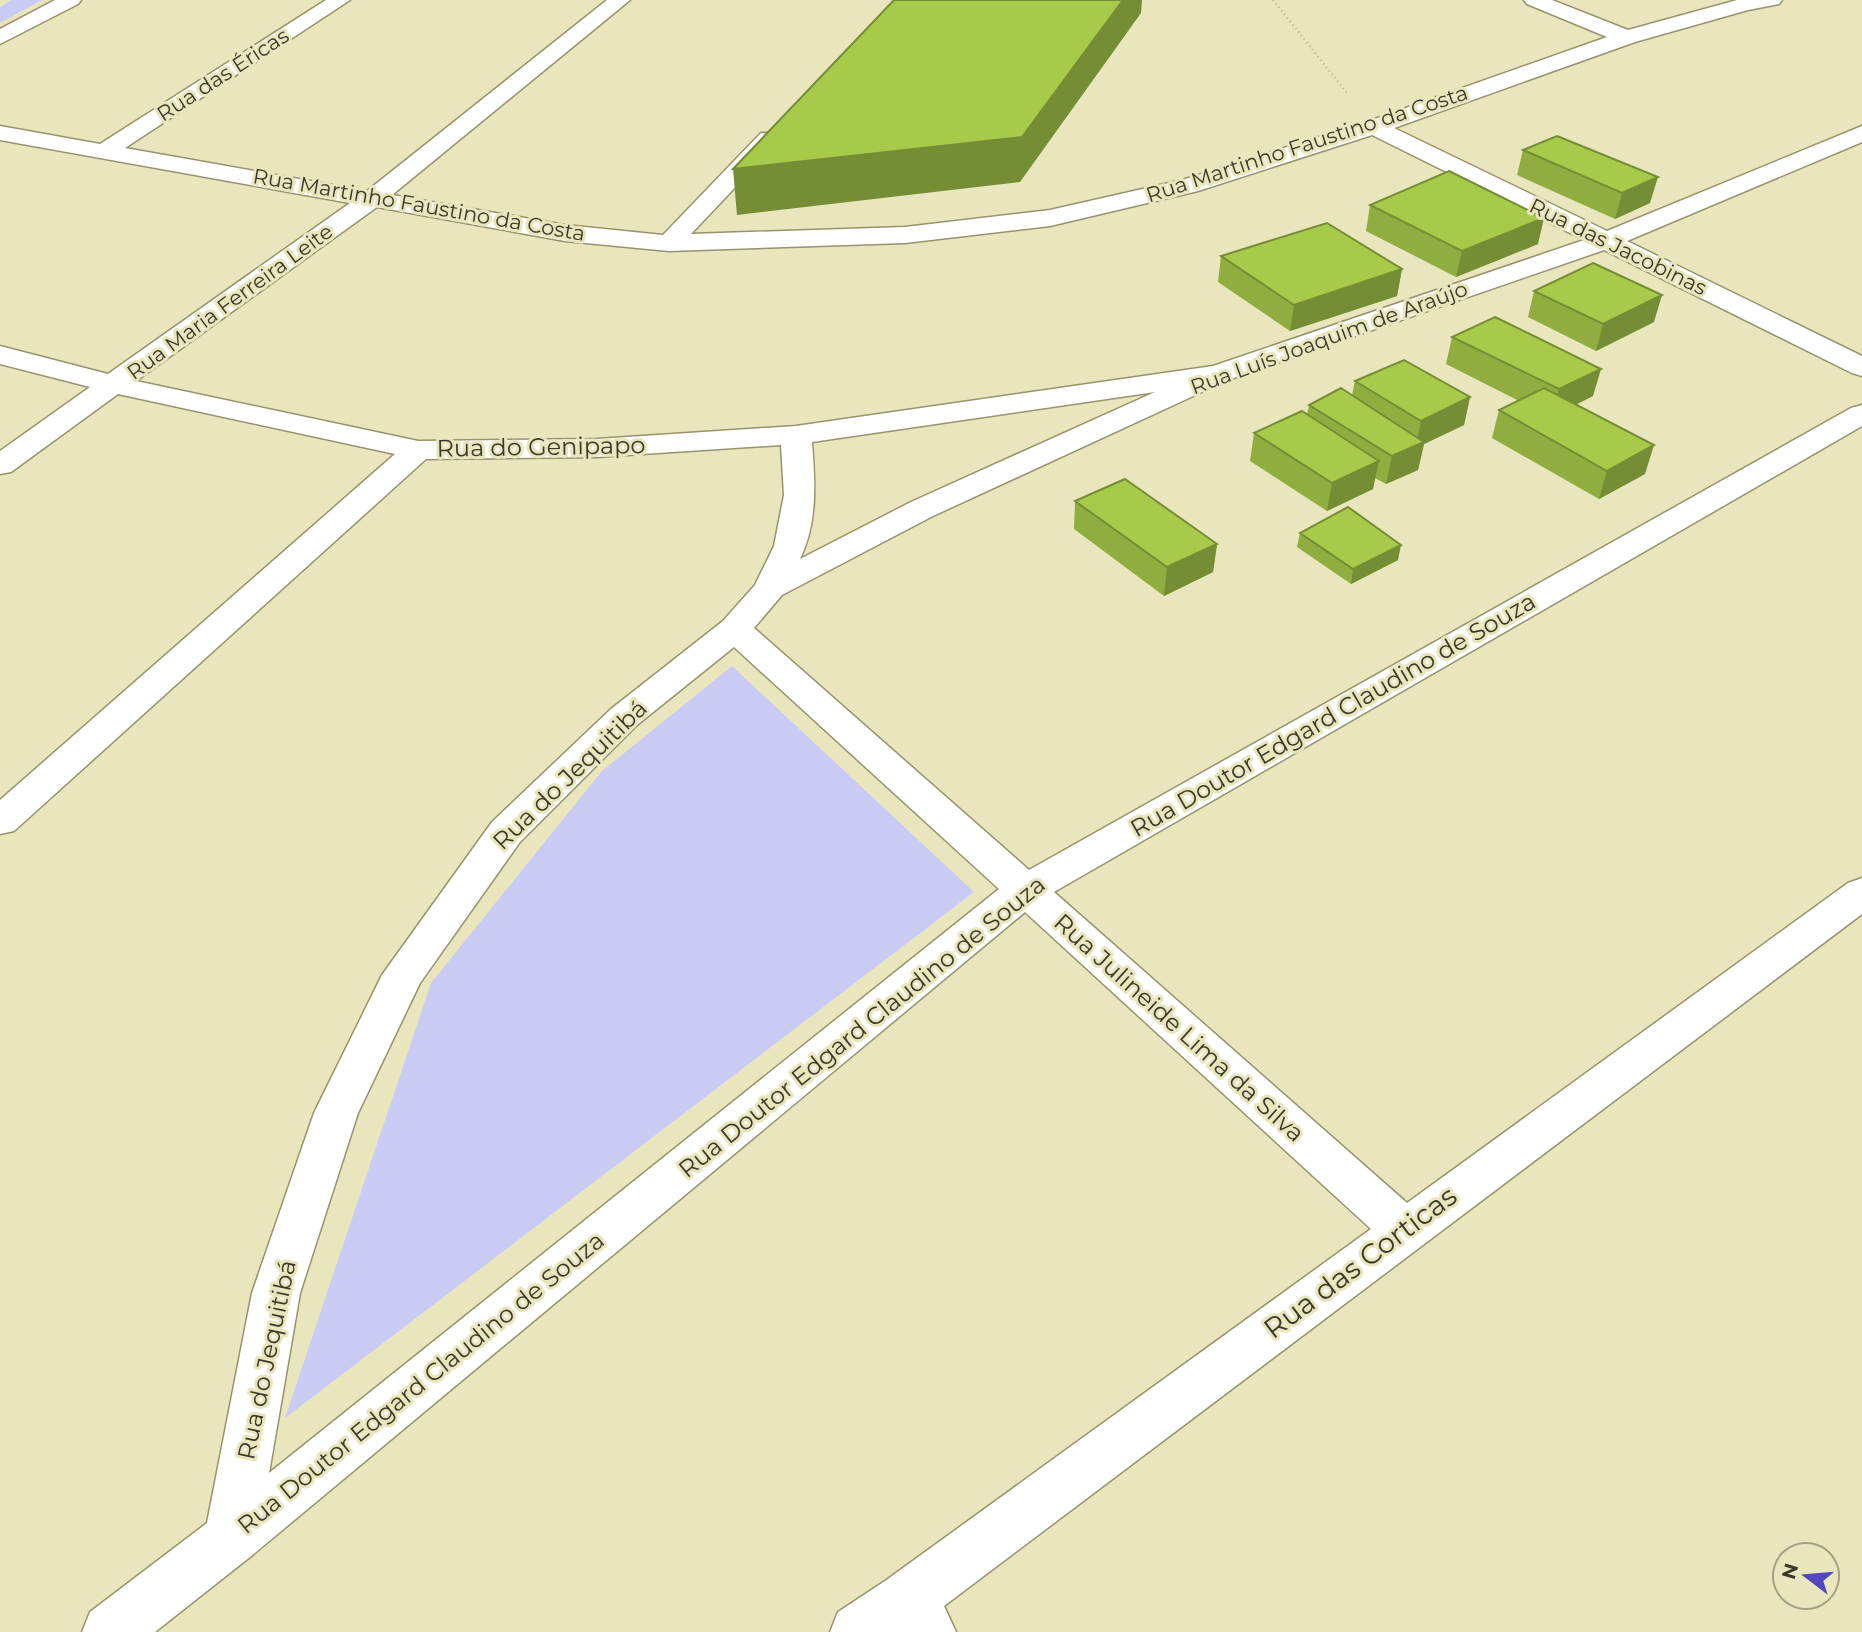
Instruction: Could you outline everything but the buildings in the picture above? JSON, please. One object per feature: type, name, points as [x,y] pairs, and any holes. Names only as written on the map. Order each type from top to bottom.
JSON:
[{"type":"street","points":[[0,38],[71,0]]},
{"type":"street","name":"Rua das Éricas","points":[[106,150],[340,0]]},
{"type":"street","name":"Rua Maria Ferreira Leite","points":[[0,466],[372,199],[620,0]]},
{"type":"street","points":[[1534,0],[1627,37]]},
{"type":"street","name":"Rua Martinho Faustino da Costa","points":[[0,133],[106,150],[491,222],[669,243],[905,235],[1049,218],[1189,186],[1374,127],[1627,37],[1746,4],[1772,0]]},
{"type":"street","points":[[669,243],[781,127]]},
{"type":"street","name":"Rua das Jacobinas","points":[[1374,127],[1862,367]]},
{"type":"street","name":"Rua Luís Joaquim de Araújo","points":[[770,588],[922,509],[1218,374],[1606,241],[1862,133]]},
{"type":"street","points":[[0,355],[115,385],[418,450]]},
{"type":"street","name":"Rua do Genipapo","points":[[0,821],[418,450],[597,448],[796,435],[1218,374]]},
{"type":"street","name":"Rua Doutor Edgard Claudino de Souza","points":[[110,1632],[231,1538],[1025,890],[1862,414]]},
{"type":"street","name":"Rua do Jequitibá","points":[[231,1538],[276,1293],[336,1113],[403,975],[506,832],[624,717],[735,629],[770,588],[790,546],[800,495],[796,435]]},
{"type":"street","name":"Rua Julineide Lima da Silva","points":[[735,629],[1404,1230]]},
{"type":"street","name":"Rua das Corticas","points":[[858,1632],[917,1617],[1404,1230],[1862,893]]},
{"type":"path","points":[[1273,0],[1374,127]]},
{"type":"shaded area","points":[[12,0],[42,0],[0,23],[0,7]]},
{"type":"shaded area","points":[[732,666],[974,892],[285,1418],[431,983],[602,771]]}]
